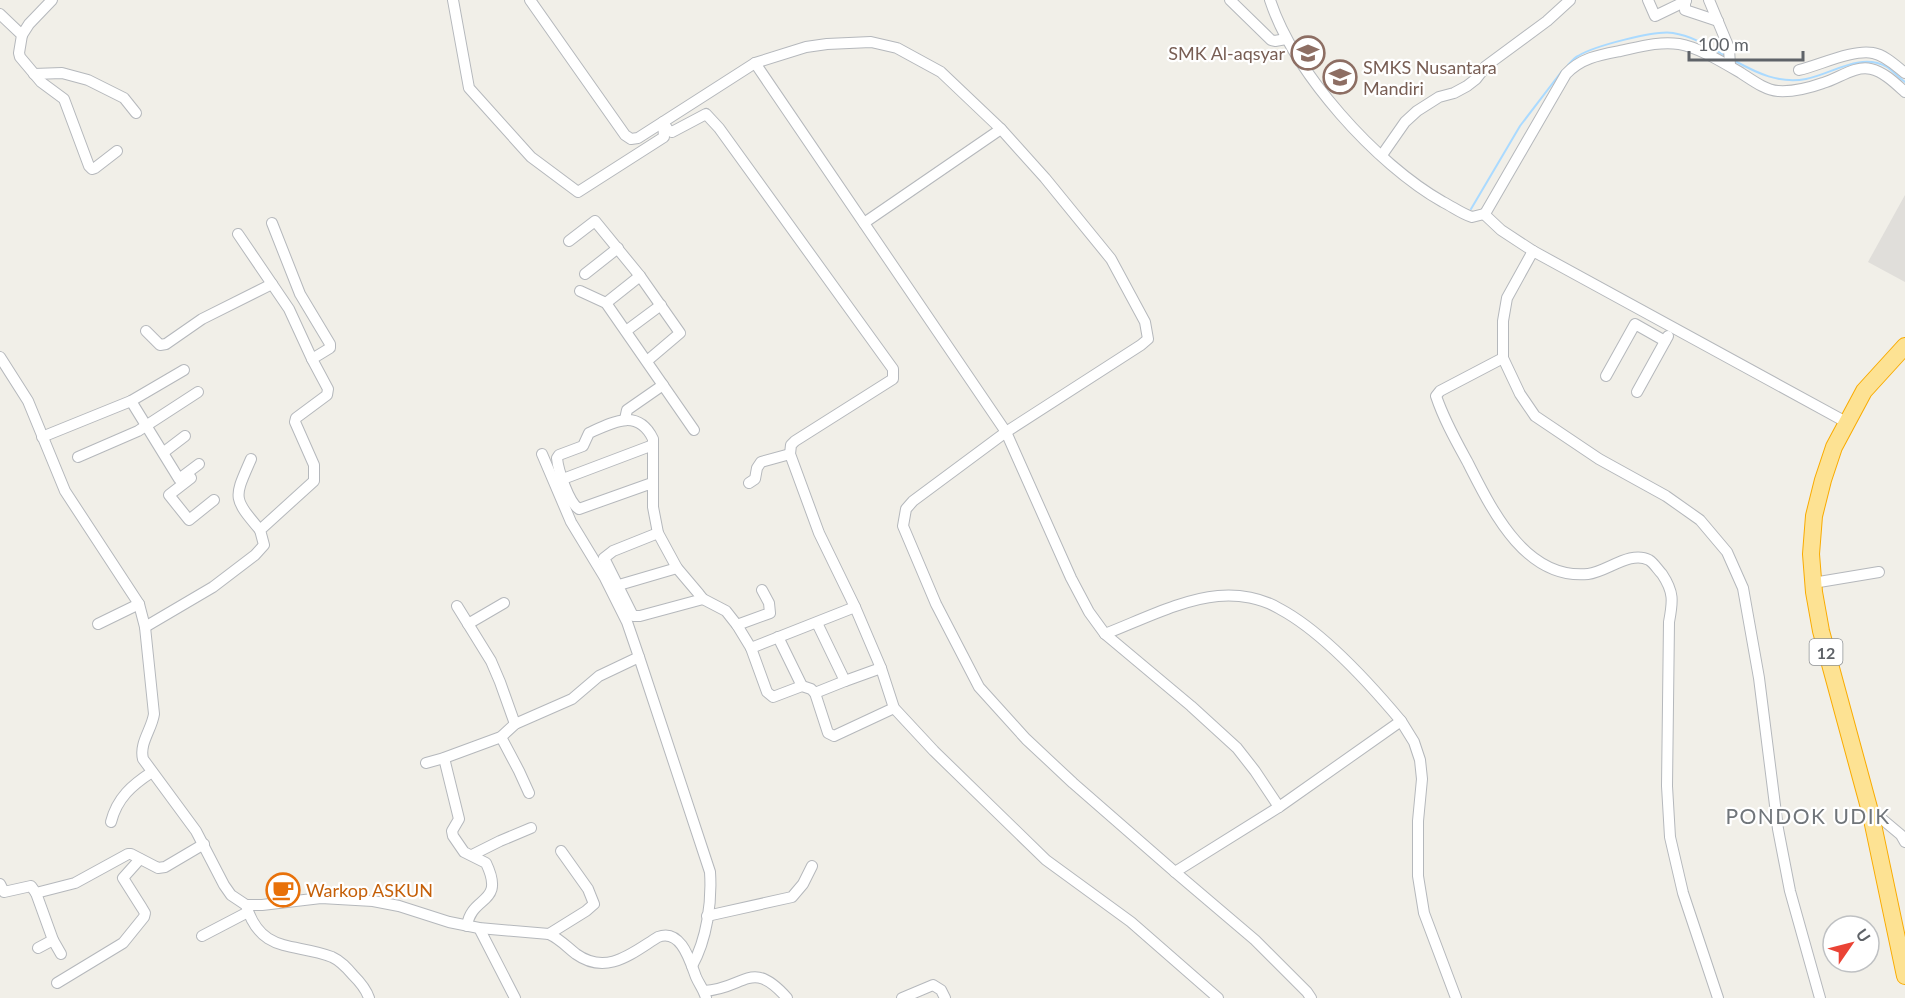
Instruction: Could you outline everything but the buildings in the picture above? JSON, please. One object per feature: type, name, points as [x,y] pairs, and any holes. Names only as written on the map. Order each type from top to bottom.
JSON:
[{"type":"highway","name":"12","points":[[1905,346],[1864,391],[1834,447],[1814,516],[1811,554],[1814,592],[1821,631],[1873,815],[1905,976]]},
{"type":"highway","name":"12","points":[[1905,355],[1868,396],[1851,424],[1839,451],[1820,518],[1818,553],[1819,582],[1828,632],[1905,938]]},
{"type":"street","points":[[52,0],[22,34],[20,57],[46,87],[64,99],[92,169],[117,152]]},
{"type":"street","points":[[453,0],[469,88],[531,157],[578,192],[664,137],[663,122]]},
{"type":"street","points":[[530,0],[625,135],[631,139],[638,138],[755,63],[806,47],[827,44],[871,42],[897,48],[941,72],[1000,129],[1112,259],[1145,322],[1148,339],[1006,432],[913,501],[906,509],[903,526],[936,604],[979,687],[1026,739],[1255,940],[1311,998]]},
{"type":"street","points":[[1230,0],[1271,40],[1275,42],[1286,39]]},
{"type":"street","points":[[1270,0],[1286,39],[1304,67],[1349,123],[1410,180],[1467,215],[1484,214],[1566,74],[1577,63],[1598,55],[1656,44],[1690,47],[1730,66],[1766,88],[1778,91],[1817,85],[1856,70],[1870,68],[1883,73],[1905,92]]},
{"type":"street","points":[[1382,155],[1417,111],[1439,97],[1467,86],[1486,66],[1547,21],[1570,0]]},
{"type":"street","points":[[1648,0],[1655,16],[1685,0],[1685,10],[1718,21]]},
{"type":"street","points":[[1709,0],[1729,48],[1730,66]]},
{"type":"street","points":[[0,14],[22,34]]},
{"type":"street","points":[[1799,70],[1819,66],[1852,53],[1874,52],[1892,62],[1905,73]]},
{"type":"street","points":[[755,63],[1006,432],[1071,578],[1089,612],[1105,634],[1237,748],[1256,771],[1279,807]]},
{"type":"street","points":[[34,74],[63,73],[88,80],[124,98],[136,113]]},
{"type":"street","points":[[693,102],[719,128],[893,369],[893,379],[795,441],[791,446],[790,454],[819,532],[881,668],[894,708],[934,751],[1046,860],[1131,922],[1218,998]]},
{"type":"street","points":[[663,122],[672,132],[706,114]]},
{"type":"street","points":[[864,223],[1000,129]]},
{"type":"street","points":[[1484,214],[1501,230],[1533,251],[1846,422]]},
{"type":"street","points":[[569,241],[595,221],[640,276],[680,333],[647,361]]},
{"type":"street","points":[[272,223],[300,294],[330,344],[330,348],[312,359]]},
{"type":"street","points":[[238,234],[292,315],[328,389],[327,395],[296,418],[295,425],[312,462],[314,481],[260,530]]},
{"type":"street","points":[[585,274],[618,248]]},
{"type":"street","points":[[1533,251],[1507,298],[1503,321],[1503,358],[1520,394],[1535,416],[1599,459],[1675,502],[1700,520],[1727,552],[1743,588],[1759,678],[1778,829],[1788,880],[1820,998]]},
{"type":"street","points":[[606,303],[640,276]]},
{"type":"street","points":[[146,331],[160,345],[166,344],[202,319],[272,284]]},
{"type":"street","points":[[580,291],[606,303],[694,430]]},
{"type":"street","points":[[626,331],[661,305]]},
{"type":"street","points":[[1606,376],[1635,324],[1665,342]]},
{"type":"street","points":[[1637,392],[1673,328]]},
{"type":"street","points":[[0,357],[28,402],[64,491],[137,606],[145,627],[154,714],[153,724],[142,753],[146,776],[196,831],[200,846],[224,885],[266,938],[273,942],[332,957],[344,965],[364,988],[369,998]]},
{"type":"street","points":[[1503,358],[1440,391],[1436,396],[1442,413],[1475,476],[1511,536],[1525,550],[1554,570],[1573,575],[1592,574],[1635,558],[1649,560],[1669,585],[1673,602],[1669,622],[1667,786],[1670,837],[1683,893],[1718,998]]},
{"type":"street","points":[[42,437],[131,401],[184,370]]},
{"type":"street","points":[[625,419],[627,410],[663,385]]},
{"type":"street","points":[[78,457],[138,431],[198,393]]},
{"type":"street","points":[[131,401],[184,480]]},
{"type":"street","points":[[652,483],[579,509],[572,504],[557,461],[560,455],[583,446],[589,433],[617,420],[625,419],[639,423],[653,439],[653,507],[658,533],[677,568],[703,598],[726,611],[737,625],[751,648],[770,696],[773,697],[802,686],[811,689],[815,693],[828,733],[834,736],[894,708]]},
{"type":"street","points":[[164,452],[185,436]]},
{"type":"street","points":[[563,479],[653,445]]},
{"type":"street","points":[[542,454],[571,522],[605,578],[627,622],[710,872],[711,884],[703,939],[692,966]]},
{"type":"street","points":[[748,483],[755,479],[761,462],[790,454]]},
{"type":"street","points":[[145,627],[213,587],[255,555],[264,545],[260,530],[238,502],[238,487],[251,459]]},
{"type":"street","points":[[199,464],[169,495],[189,520],[214,500]]},
{"type":"street","points":[[658,533],[613,551],[604,558],[631,613],[636,617],[703,598]]},
{"type":"street","points":[[619,585],[677,568]]},
{"type":"street","points":[[1819,582],[1879,572]]},
{"type":"street","points":[[737,625],[770,613],[769,603],[762,590]]},
{"type":"street","points":[[1105,634],[1196,599],[1219,596],[1260,600],[1281,609],[1307,627],[1360,675],[1401,721],[1414,742],[1420,760],[1422,779],[1418,821],[1418,876],[1424,913],[1456,998]]},
{"type":"street","points":[[468,624],[504,603]]},
{"type":"street","points":[[98,624],[137,606]]},
{"type":"street","points":[[457,606],[491,661],[501,682],[515,724]]},
{"type":"street","points":[[751,648],[855,607]]},
{"type":"street","points":[[818,622],[845,681]]},
{"type":"street","points":[[778,637],[802,686]]},
{"type":"street","points":[[426,763],[501,737],[515,724],[572,699],[599,676],[639,657]]},
{"type":"street","points":[[815,693],[881,668]]},
{"type":"street","points":[[1175,872],[1279,807],[1401,721]]},
{"type":"street","points":[[501,737],[529,793]]},
{"type":"street","points":[[444,758],[459,819],[452,831],[453,836],[464,852],[486,863],[492,888],[490,895],[469,913],[467,926]]},
{"type":"street","points":[[111,822],[117,803],[124,794],[146,776]]},
{"type":"street","points":[[1873,815],[1901,835],[1905,842]]},
{"type":"street","points":[[472,855],[531,828]]},
{"type":"street","points":[[36,893],[75,884],[128,855],[161,868],[200,846]]},
{"type":"street","points":[[549,934],[594,904],[588,889],[561,851]]},
{"type":"street","points":[[57,983],[123,943],[144,917],[145,913],[123,878],[140,859]]},
{"type":"street","points":[[707,916],[792,897],[812,866]]},
{"type":"street","points":[[1,890],[31,886],[61,954]]},
{"type":"street","points":[[202,936],[244,912],[262,905],[321,898],[373,901],[399,906],[467,926],[549,934],[559,939],[578,955],[600,964],[616,962],[664,934],[671,935],[677,940],[692,966],[705,994],[748,978],[760,977],[775,984],[787,998]]},
{"type":"street","points":[[479,928],[515,998]]},
{"type":"street","points":[[38,948],[53,940]]},
{"type":"street","points":[[902,998],[933,986],[941,990],[945,998]]},
{"type":"shaded area","points":[[1905,195],[1905,282],[1868,262]]},
{"type":"waterway","points":[[1568,65],[1577,57],[1597,48],[1639,36],[1664,33],[1687,36],[1724,55]]},
{"type":"waterway","points":[[1735,61],[1752,70],[1787,80],[1806,79],[1856,63],[1877,63],[1887,67],[1905,82]]},
{"type":"waterway","points":[[1471,209],[1520,126],[1562,71]]},
{"type":"place","name":"SMK Al-aqsyar","points":[[1308,53]]},
{"type":"place","name":"SMKS Nusantara Mandiri","points":[[1340,77]]},
{"type":"place","name":"Warkop ASKUN","points":[[283,890]]},
{"type":"district","name":"PONDOK UDIK","points":[[1808,815]]}]
